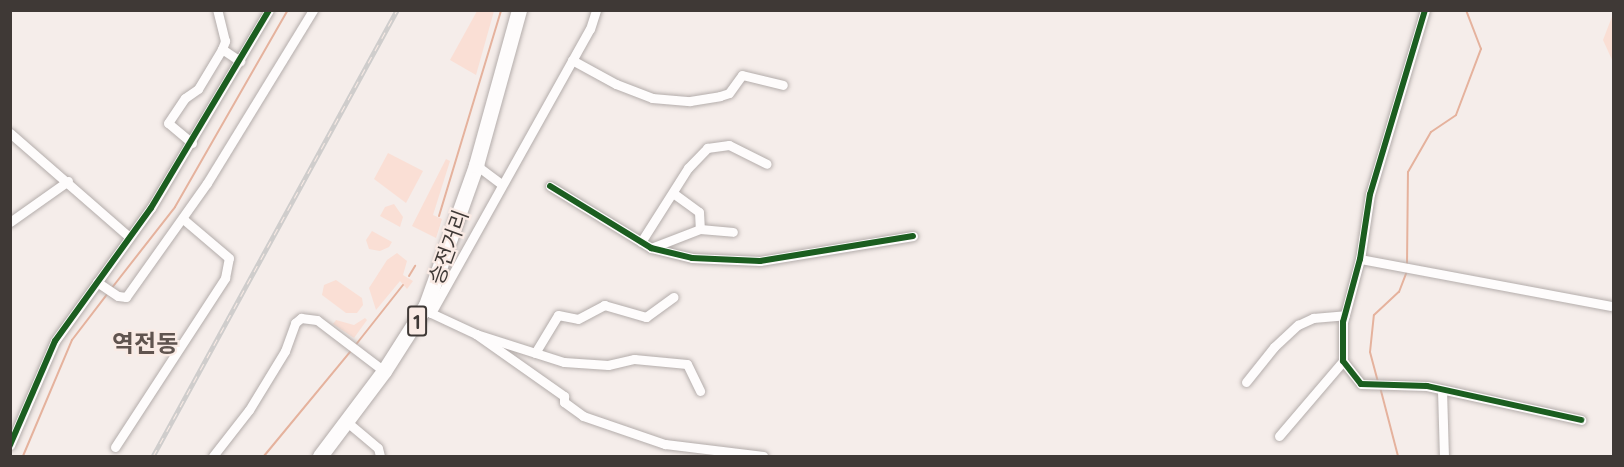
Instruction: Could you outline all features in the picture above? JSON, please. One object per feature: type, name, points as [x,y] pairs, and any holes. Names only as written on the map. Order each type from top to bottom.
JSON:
[{"type":"main road","name":"승전거리","points":[[320,456],[429,309],[476,165],[519,10]]},
{"type":"street","points":[[192,143],[168,123],[185,98],[198,89],[222,49],[225,41],[217,10]]},
{"type":"street","points":[[10,445],[55,341],[100,284],[128,236],[192,143],[269,10]]},
{"type":"street","points":[[100,284],[118,296],[126,297],[183,219],[265,94],[313,10]]},
{"type":"street","points":[[596,10],[572,60],[429,309],[476,334],[564,396],[564,402],[583,416],[665,444],[763,456]]},
{"type":"street","points":[[1279,436],[1343,361],[1345,315],[1360,259],[1376,172],[1425,10]]},
{"type":"street","points":[[222,49],[240,61]]},
{"type":"street","points":[[572,60],[652,98],[690,101],[720,96],[729,93],[742,75],[783,86]]},
{"type":"street","points":[[10,133],[68,181],[128,236]]},
{"type":"street","points":[[641,242],[698,154],[716,144],[743,149],[767,164]]},
{"type":"street","points":[[476,165],[501,184]]},
{"type":"street","points":[[10,222],[68,181]]},
{"type":"street","points":[[550,186],[651,248],[693,258],[760,261],[913,236]]},
{"type":"street","points":[[673,193],[699,212],[700,229]]},
{"type":"street","points":[[116,447],[225,278],[229,258],[183,219]]},
{"type":"street","points":[[651,248],[700,229],[733,232]]},
{"type":"street","points":[[1360,259],[1611,306]]},
{"type":"street","points":[[535,354],[558,315],[578,319],[604,305],[646,317],[674,297]]},
{"type":"street","points":[[1246,382],[1274,347],[1298,325],[1313,318],[1345,315]]},
{"type":"street","points":[[213,456],[249,410],[285,351],[295,323],[301,318],[317,320],[384,372]]},
{"type":"street","points":[[476,334],[535,354],[586,364],[608,365],[633,360],[687,364],[700,392]]},
{"type":"street","points":[[1343,361],[1360,384],[1427,386],[1581,420]]},
{"type":"street","points":[[1442,390],[1444,456]]},
{"type":"street","points":[[347,422],[378,448],[380,456]]},
{"type":"shaded area","points":[[477,11],[494,11],[476,75],[450,60]]},
{"type":"shaded area","points":[[1613,14],[1614,62],[1603,40]]},
{"type":"shaded area","points":[[388,153],[423,171],[406,203],[374,179]]},
{"type":"shaded area","points":[[446,159],[450,161],[433,215],[442,219],[436,238],[412,226]]},
{"type":"shaded area","points":[[394,204],[403,217],[400,227],[380,216],[385,207]]},
{"type":"shaded area","points":[[372,231],[392,242],[389,247],[380,251],[369,249],[366,240]]},
{"type":"shaded area","points":[[397,253],[407,261],[403,275],[413,281],[407,289],[400,281],[376,310],[369,288],[387,260]]},
{"type":"shaded area","points":[[336,280],[362,298],[363,305],[357,313],[346,313],[322,295],[324,285]]},
{"type":"shaded area","points":[[365,318],[367,320],[354,338],[333,324],[336,320],[354,325]]},
{"type":"waterway","points":[[111,289],[175,207],[288,10]]},
{"type":"waterway","points":[[439,216],[501,10]]},
{"type":"waterway","points":[[1407,265],[1408,172],[1431,132],[1456,115],[1481,49],[1466,10]]},
{"type":"waterway","points":[[409,276],[415,266]]},
{"type":"waterway","points":[[1378,382],[1370,352],[1374,315],[1399,292],[1407,271]]},
{"type":"waterway","points":[[354,347],[403,285]]},
{"type":"waterway","points":[[23,456],[72,340],[108,293]]},
{"type":"waterway","points":[[264,456],[351,351]]},
{"type":"waterway","points":[[1380,387],[1398,456]]},
{"type":"railway","points":[[153,456],[397,10]]},
{"type":"cycle path","points":[[10,445],[55,341],[151,208],[269,10]]},
{"type":"cycle path","points":[[1425,10],[1370,194],[1360,259],[1343,322],[1343,361],[1361,384],[1427,386],[1581,420]]},
{"type":"cycle path","points":[[550,186],[651,248],[692,258],[760,261],[913,236]]},
{"type":"district","name":"역전동","points":[[145,344]]}]
